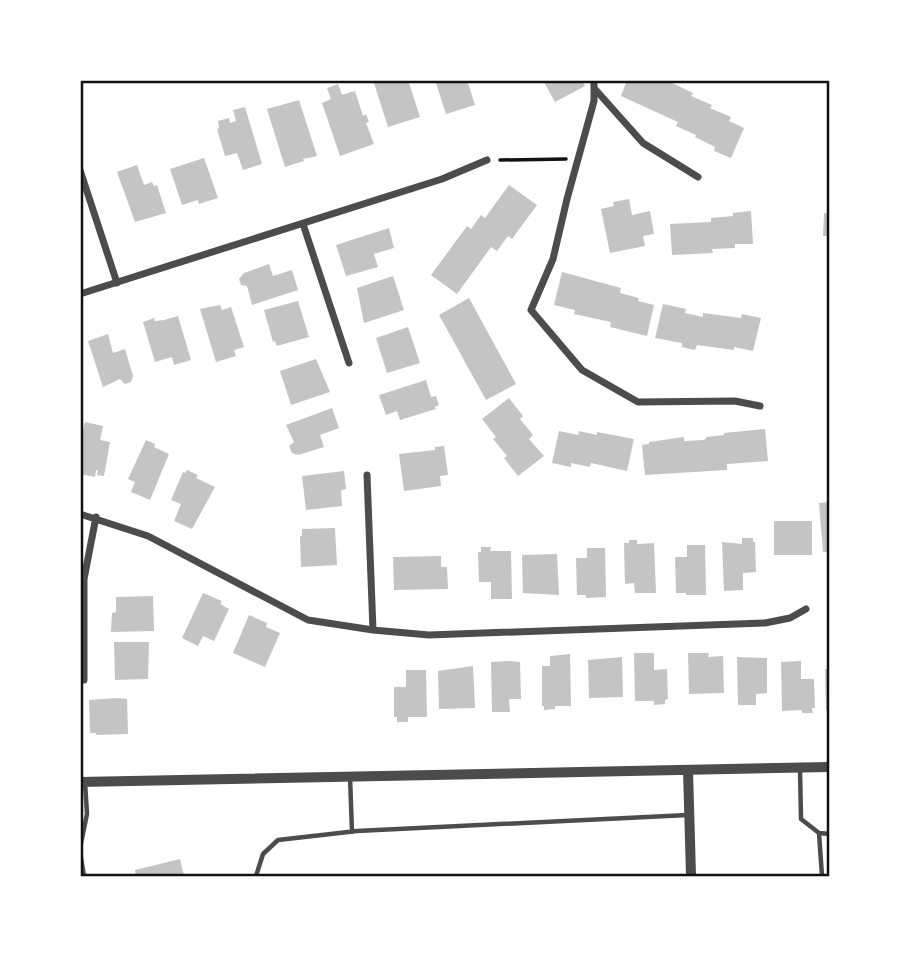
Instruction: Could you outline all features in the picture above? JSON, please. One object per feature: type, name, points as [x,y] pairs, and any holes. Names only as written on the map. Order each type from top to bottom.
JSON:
[{"type":"street","points":[[594,84],[594,101],[553,259],[531,310],[582,370],[638,402],[736,401],[760,406]]},
{"type":"street","points":[[594,84],[643,143],[698,177]]},
{"type":"street","points":[[80,294],[442,179],[487,160]]},
{"type":"street","points":[[80,170],[117,283]]},
{"type":"street","points":[[303,224],[349,363]]},
{"type":"street","points":[[368,475],[373,630]]},
{"type":"street","points":[[80,513],[148,536],[307,620],[373,630],[429,635],[765,623],[790,618],[806,609]]},
{"type":"street","points":[[84,680],[84,579],[96,517]]},
{"type":"street","points":[[83,781],[830,767]]},
{"type":"street","points":[[688,770],[691,877]]},
{"type":"lane","points":[[800,768],[800,819],[820,834],[830,834]]},
{"type":"lane","points":[[350,777],[352,832]]},
{"type":"lane","points":[[83,781],[86,814],[80,850],[84,876]]},
{"type":"lane","points":[[256,877],[263,854],[278,840],[352,832],[689,816]]},
{"type":"lane","points":[[820,834],[822,877]]},
{"type":"path","points":[[487,160],[578,158]]},
{"type":"building","points":[[373,80],[408,80],[420,117],[388,127]]},
{"type":"building","points":[[435,80],[467,80],[475,105],[446,114]]},
{"type":"building","points":[[582,80],[585,86],[555,102],[544,82]]},
{"type":"building","points":[[627,80],[666,80],[693,93],[691,96],[712,105],[710,108],[731,117],[729,121],[744,128],[731,158],[714,151],[715,147],[676,126],[678,122],[621,96]]},
{"type":"building","points":[[338,84],[342,95],[355,91],[363,116],[366,114],[369,122],[366,123],[374,144],[340,156],[322,103],[331,99],[327,88]]},
{"type":"building","points":[[299,100],[317,156],[285,167],[267,109]]},
{"type":"building","points":[[245,107],[262,164],[243,170],[237,153],[225,156],[217,129],[218,121],[229,118],[230,123],[236,121],[233,110]]},
{"type":"building","points":[[204,158],[218,198],[199,204],[198,200],[182,205],[170,169]]},
{"type":"building","points":[[137,165],[144,185],[152,182],[154,186],[157,185],[166,213],[135,222],[117,172]]},
{"type":"building","points":[[509,185],[537,205],[512,239],[508,236],[497,251],[491,247],[457,294],[431,275],[467,226],[471,229],[481,215],[485,218]]},
{"type":"building","points":[[629,199],[632,215],[650,211],[654,234],[643,236],[645,246],[610,253],[601,209],[614,206],[613,202]]},
{"type":"building","points":[[751,211],[753,244],[735,244],[735,248],[712,249],[713,253],[672,255],[670,224],[711,222],[711,218]]},
{"type":"building","points":[[824,213],[830,214],[830,236],[823,236]]},
{"type":"building","points":[[389,228],[394,248],[374,254],[378,267],[346,276],[336,245]]},
{"type":"building","points":[[269,264],[273,276],[292,270],[298,290],[252,305],[247,286],[241,285],[239,279],[244,273]]},
{"type":"building","points":[[562,272],[621,288],[620,293],[654,305],[647,336],[610,327],[611,322],[574,314],[575,310],[554,305]]},
{"type":"building","points":[[393,276],[404,310],[364,323],[357,288]]},
{"type":"building","points":[[469,298],[516,384],[486,400],[439,315]]},
{"type":"building","points":[[298,301],[309,337],[277,346],[275,341],[273,342],[264,310]]},
{"type":"building","points":[[663,304],[686,309],[685,313],[703,317],[703,313],[741,318],[742,314],[761,318],[753,351],[697,345],[695,350],[682,347],[682,343],[655,338]]},
{"type":"building","points":[[220,305],[222,310],[231,307],[244,347],[234,350],[236,356],[216,362],[200,309]]},
{"type":"building","points":[[178,316],[191,360],[174,365],[172,357],[155,362],[143,322]]},
{"type":"building","points":[[408,327],[420,363],[387,373],[376,338]]},
{"type":"building","points":[[108,334],[113,353],[125,349],[133,376],[131,382],[125,384],[120,379],[103,387],[88,341]]},
{"type":"building","points":[[316,359],[330,392],[291,405],[280,371]]},
{"type":"building","points":[[426,380],[431,397],[436,396],[439,405],[436,409],[400,420],[397,411],[386,415],[379,395]]},
{"type":"building","points":[[509,398],[523,416],[520,419],[533,435],[529,439],[544,456],[518,476],[493,439],[496,437],[482,419]]},
{"type":"building","points":[[332,408],[339,428],[320,435],[324,447],[298,455],[292,453],[289,446],[294,442],[286,425]]},
{"type":"building","points":[[85,422],[103,426],[100,440],[110,442],[104,476],[97,475],[98,470],[95,477],[80,474],[80,443]]},
{"type":"building","points":[[765,429],[768,461],[727,464],[727,470],[645,475],[642,445],[649,442],[684,437],[684,441],[703,440],[724,433]]},
{"type":"building","points":[[559,431],[578,435],[579,431],[597,435],[597,432],[634,439],[627,471],[591,463],[590,467],[571,463],[571,467],[552,463]]},
{"type":"building","points":[[146,440],[169,454],[150,500],[131,492],[135,482],[128,479]]},
{"type":"building","points":[[444,446],[448,475],[440,476],[441,486],[404,491],[399,454],[435,450],[435,447]]},
{"type":"building","points":[[187,470],[198,475],[196,478],[215,487],[192,529],[174,521],[181,504],[171,500],[183,472]]},
{"type":"building","points":[[344,471],[346,489],[341,490],[342,506],[306,510],[302,476]]},
{"type":"building","points":[[830,502],[830,552],[823,552],[819,503]]},
{"type":"building","points":[[774,521],[812,521],[812,555],[774,555]]},
{"type":"building","points":[[335,528],[337,565],[301,567],[302,529]]},
{"type":"building","points":[[742,538],[753,538],[755,542],[756,572],[743,573],[743,590],[724,591],[722,542],[742,544]]},
{"type":"building","points":[[629,540],[637,540],[637,544],[654,543],[656,593],[635,593],[634,583],[625,584],[624,543],[629,543]]},
{"type":"building","points":[[687,545],[705,545],[706,595],[676,593],[675,557],[687,557]]},
{"type":"building","points":[[481,547],[491,547],[490,551],[511,551],[512,599],[491,599],[491,582],[479,582],[478,552],[481,552]]},
{"type":"building","points":[[587,548],[605,548],[606,597],[586,598],[586,595],[577,595],[576,558],[587,558]]},
{"type":"building","points":[[557,554],[559,595],[523,593],[522,555]]},
{"type":"building","points":[[441,556],[441,567],[447,567],[448,589],[394,590],[393,557]]},
{"type":"building","points":[[203,593],[222,601],[220,604],[229,609],[214,641],[203,636],[198,646],[182,638]]},
{"type":"building","points":[[153,596],[154,631],[111,632],[112,613],[116,612],[116,597]]},
{"type":"building","points":[[249,615],[267,623],[266,627],[280,633],[265,667],[233,653]]},
{"type":"building","points":[[114,642],[149,642],[148,679],[115,680]]},
{"type":"building","points":[[634,653],[654,653],[654,670],[667,669],[668,699],[665,704],[635,701]]},
{"type":"building","points":[[688,653],[709,653],[708,657],[723,656],[724,693],[689,694]]},
{"type":"building","points":[[570,654],[571,706],[555,706],[555,709],[544,710],[542,666],[550,666],[550,656]]},
{"type":"building","points":[[622,657],[623,697],[589,698],[588,660]]},
{"type":"building","points":[[737,657],[767,658],[767,693],[756,694],[756,705],[738,705]]},
{"type":"building","points":[[801,661],[801,679],[814,679],[815,708],[812,708],[813,713],[802,713],[802,710],[782,711],[781,662]]},
{"type":"building","points":[[491,662],[520,662],[521,699],[509,699],[510,712],[492,712]]},
{"type":"building","points":[[473,666],[475,708],[439,709],[438,671]]},
{"type":"building","points":[[825,669],[830,669],[830,710],[826,710]]},
{"type":"building","points":[[406,670],[426,670],[427,717],[408,717],[408,722],[397,722],[397,717],[394,717],[394,687],[406,687]]},
{"type":"building","points":[[127,699],[128,734],[90,733],[89,700]]},
{"type":"building","points":[[180,859],[184,876],[136,876],[135,870]]}]
